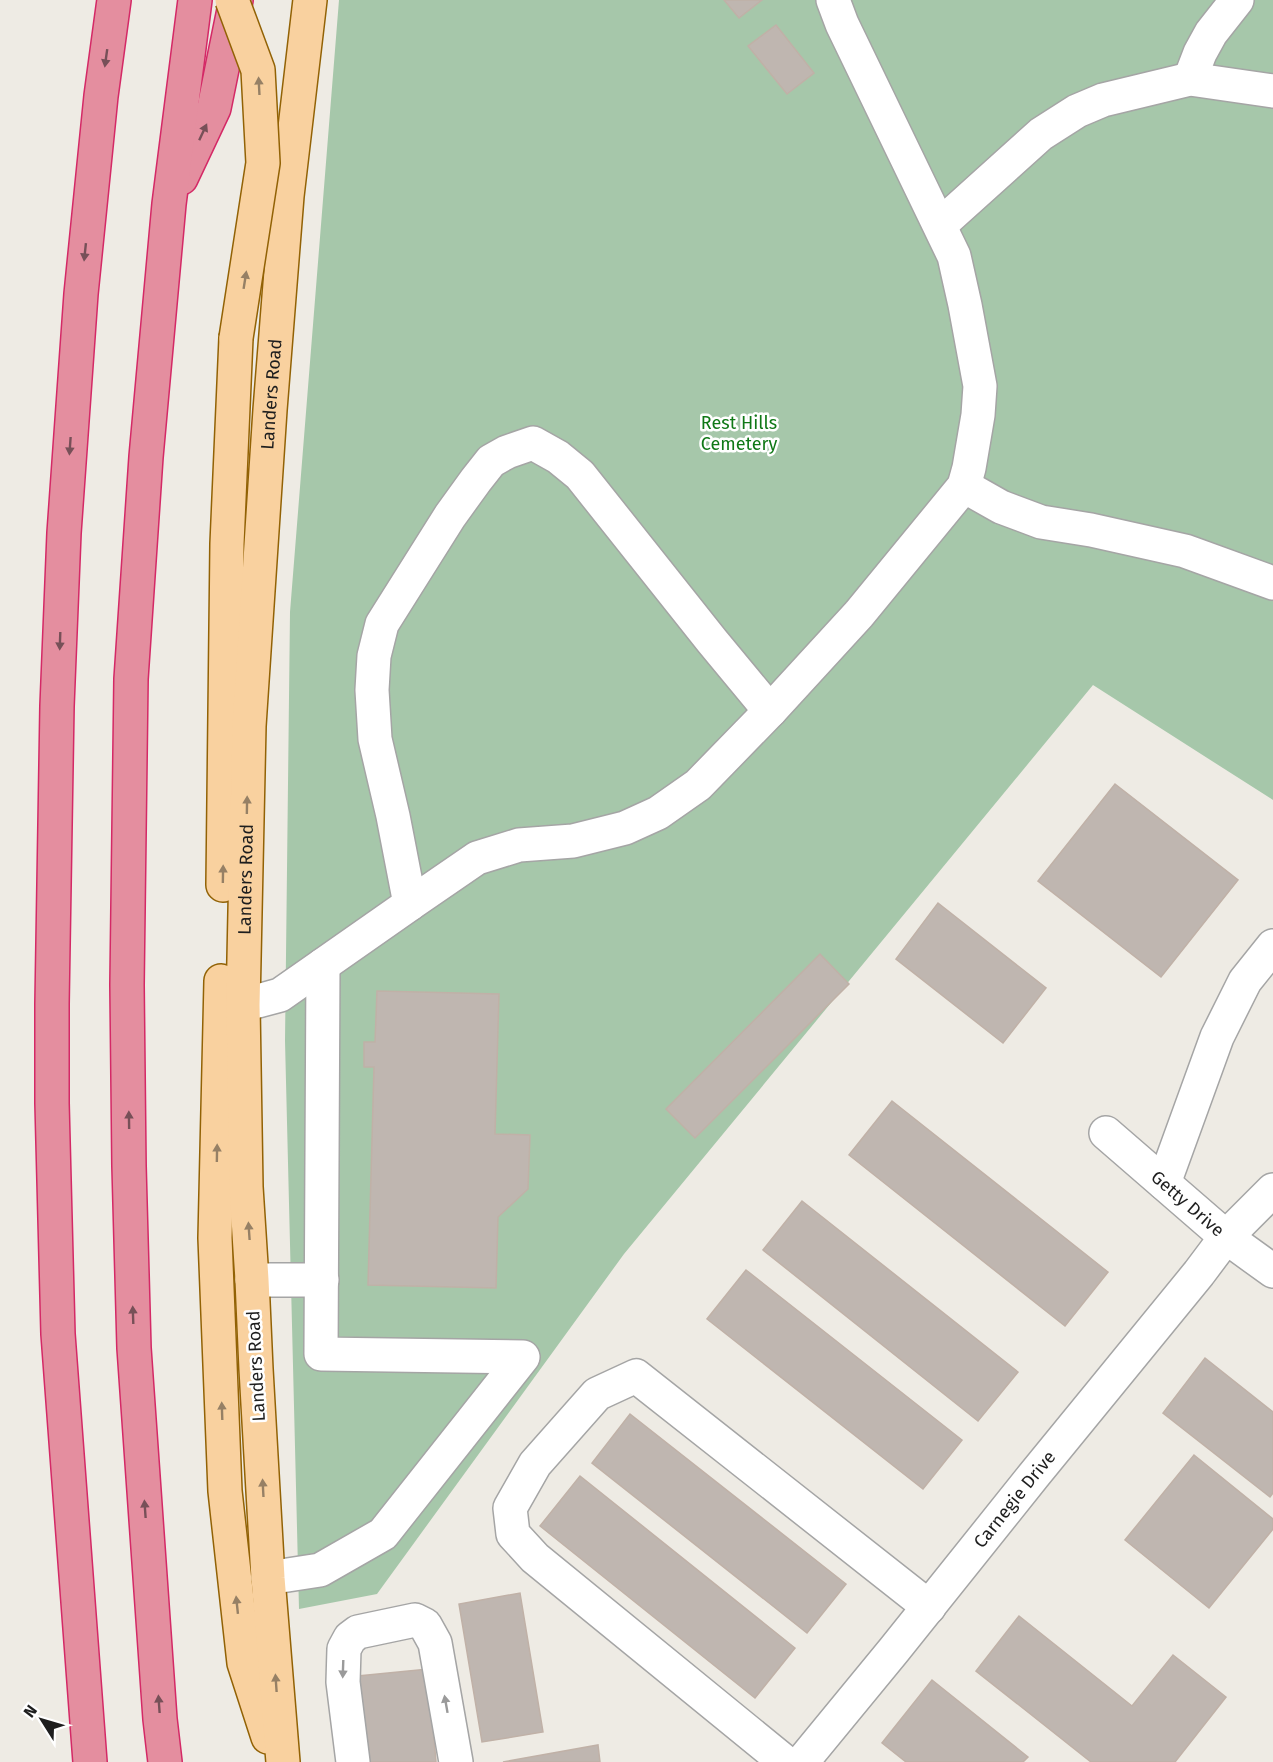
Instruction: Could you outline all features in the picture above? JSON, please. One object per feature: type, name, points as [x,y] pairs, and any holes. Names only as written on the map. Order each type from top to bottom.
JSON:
[{"type":"highway","points":[[90,1762],[58,1334],[52,1103],[52,980],[57,706],[64,533],[82,282],[101,96],[114,0]]},
{"type":"highway","points":[[165,1762],[134,1348],[127,985],[132,679],[146,457],[168,204],[195,0]]},
{"type":"highway","points":[[168,204],[214,108],[234,0]]},
{"type":"main road","points":[[234,0],[258,70],[263,163],[236,338],[227,544],[215,1238],[225,1491],[244,1663],[276,1762]]},
{"type":"main road","name":"Landers Road","points":[[283,1762],[268,1578],[256,1380],[246,1187],[243,1005],[249,726],[270,410],[287,196],[310,0]]},
{"type":"street","points":[[243,1005],[280,995],[477,858],[519,845],[573,841],[625,828],[658,813],[698,785],[859,614],[964,486],[978,415],[980,386],[954,256],[842,24],[833,0]]},
{"type":"street","points":[[1190,80],[1200,53],[1211,33],[1237,0]]},
{"type":"street","points":[[940,225],[1041,134],[1077,111],[1103,100],[1190,80],[1273,91]]},
{"type":"street","points":[[410,904],[375,739],[372,690],[374,656],[382,624],[450,516],[491,461],[507,452],[533,443],[558,457],[580,475],[770,711]]},
{"type":"street","points":[[964,486],[1001,507],[1041,522],[1091,530],[1185,551],[1273,583]]},
{"type":"street","points":[[1164,1184],[1217,1037],[1245,981],[1273,946]]},
{"type":"street","points":[[268,1578],[320,1570],[383,1534],[523,1357],[321,1354],[323,965]]},
{"type":"street","name":"Getty Drive","points":[[1106,1133],[1226,1237],[1273,1271]]},
{"type":"street","name":"Carnegie Drive","points":[[802,1762],[1226,1237],[1273,1190]]},
{"type":"street","points":[[252,1280],[322,1280]]},
{"type":"street","points":[[786,1762],[535,1558],[513,1534],[510,1508],[535,1464],[597,1394],[636,1376],[928,1607]]},
{"type":"street","points":[[353,1762],[343,1682],[344,1649],[350,1638],[358,1632],[415,1620],[425,1624],[435,1643],[456,1762]]},
{"type":"green space","name":"Rest Hills Cemetery","points":[[339,0],[1273,0],[1273,800],[1093,685],[624,1254],[377,1594],[299,1609],[285,1041],[290,612]]},
{"type":"building","points":[[724,0],[762,0],[739,18]]},
{"type":"building","points":[[776,25],[814,73],[787,94],[748,46]]},
{"type":"building","points":[[1115,784],[1238,880],[1161,977],[1038,881]]},
{"type":"building","points":[[938,903],[1046,988],[1003,1043],[896,959]]},
{"type":"building","points":[[820,954],[849,984],[695,1138],[666,1109]]},
{"type":"building","points":[[377,991],[499,994],[495,1134],[530,1135],[528,1189],[498,1217],[496,1288],[368,1285],[374,1067],[364,1067],[364,1042],[375,1042]]},
{"type":"building","points":[[892,1101],[1108,1272],[1065,1326],[849,1155]]},
{"type":"building","points":[[802,1201],[1018,1372],[978,1421],[763,1250]]},
{"type":"building","points":[[746,1270],[962,1440],[923,1489],[707,1319]]},
{"type":"building","points":[[1205,1358],[1273,1412],[1273,1493],[1270,1497],[1163,1413]]},
{"type":"building","points":[[630,1414],[846,1584],[807,1633],[592,1463]]},
{"type":"building","points":[[1194,1455],[1273,1519],[1273,1529],[1209,1608],[1125,1540]]},
{"type":"building","points":[[580,1476],[795,1648],[755,1698],[540,1526]]},
{"type":"building","points":[[520,1593],[543,1732],[482,1742],[459,1604]]},
{"type":"building","points":[[1019,1616],[1132,1706],[1173,1655],[1226,1697],[1175,1762],[1091,1762],[976,1671]]},
{"type":"building","points":[[428,1669],[436,1762],[366,1762],[358,1676]]},
{"type":"building","points":[[932,1680],[1028,1757],[1023,1762],[906,1762],[882,1743]]},
{"type":"building","points":[[598,1745],[600,1762],[503,1762]]}]
